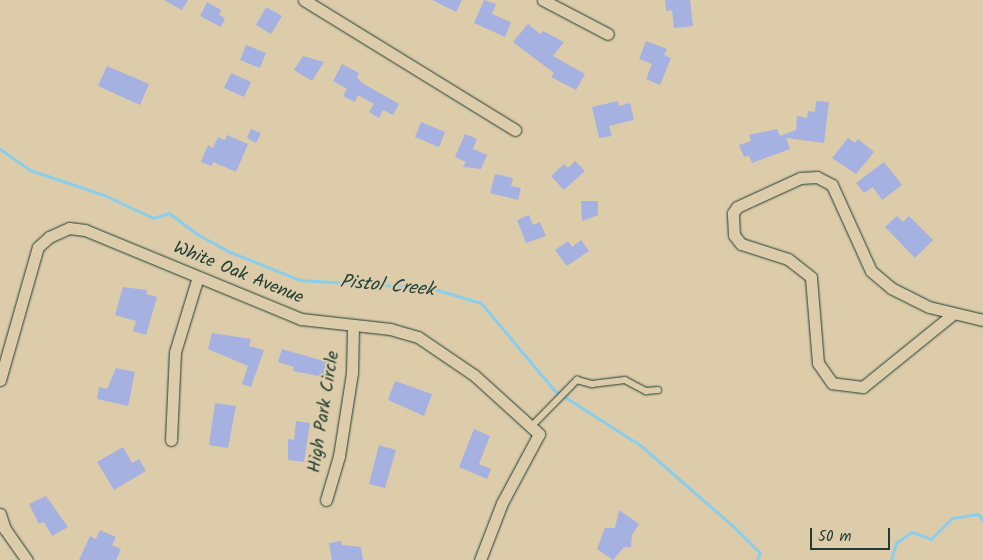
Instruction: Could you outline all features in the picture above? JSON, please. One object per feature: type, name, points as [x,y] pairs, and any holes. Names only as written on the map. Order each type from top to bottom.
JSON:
[{"type":"street","points":[[304,0],[515,130]]},
{"type":"street","points":[[543,0],[608,34]]},
{"type":"street","points":[[954,314],[863,387],[832,383],[818,363],[811,277],[788,259],[741,244],[734,236],[733,213],[737,207],[800,178],[817,178],[832,185],[871,271],[891,288],[929,307],[983,320]]},
{"type":"street","name":"White Oak Avenue","points":[[0,380],[38,247],[49,236],[69,228],[85,230],[198,278],[302,319],[353,328],[390,329],[418,337],[455,359],[535,430]]},
{"type":"street","points":[[171,440],[175,352],[198,278]]},
{"type":"street","name":"High Park Circle","points":[[326,500],[339,456],[352,372],[353,328]]},
{"type":"street","points":[[480,560],[502,503],[535,430]]},
{"type":"street","points":[[0,514],[5,529],[27,560]]},
{"type":"lane","points":[[535,430],[566,388],[578,380],[600,384],[625,380],[646,391],[658,390]]},
{"type":"building","points":[[164,0],[188,0],[182,10]]},
{"type":"building","points":[[432,0],[462,0],[456,12]]},
{"type":"building","points":[[484,0],[496,4],[492,14],[511,22],[505,37],[474,23]]},
{"type":"building","points":[[665,0],[690,0],[693,26],[674,28],[672,10],[666,11]]},
{"type":"building","points":[[207,2],[221,10],[219,15],[225,18],[221,27],[200,16]]},
{"type":"building","points":[[266,7],[282,16],[271,34],[256,25]]},
{"type":"building","points":[[528,24],[540,34],[543,31],[564,42],[553,56],[585,74],[576,90],[551,77],[554,73],[513,42]]},
{"type":"building","points":[[646,41],[667,49],[664,55],[671,58],[660,85],[646,79],[652,64],[639,59]]},
{"type":"building","points":[[246,45],[266,53],[260,68],[240,60]]},
{"type":"building","points":[[303,56],[324,62],[312,81],[294,70]]},
{"type":"building","points":[[342,64],[359,73],[357,78],[364,84],[399,104],[393,115],[383,110],[379,118],[369,112],[374,104],[358,95],[355,102],[343,96],[347,89],[333,81]]},
{"type":"building","points":[[107,66],[149,84],[140,105],[98,86]]},
{"type":"building","points":[[231,73],[251,82],[244,97],[224,88]]},
{"type":"building","points":[[618,101],[619,106],[630,103],[634,120],[609,126],[612,136],[599,138],[592,107]]},
{"type":"building","points":[[816,101],[829,102],[824,143],[786,138],[790,149],[752,163],[749,156],[744,157],[739,145],[751,141],[749,135],[777,129],[780,136],[796,130],[797,116],[807,118],[808,111],[815,112]]},
{"type":"building","points":[[421,122],[445,132],[439,147],[415,137]]},
{"type":"building","points":[[251,129],[261,133],[256,143],[247,138]]},
{"type":"building","points":[[465,134],[477,139],[473,149],[487,155],[481,169],[463,167],[466,162],[455,157]]},
{"type":"building","points":[[227,135],[248,144],[236,172],[213,162],[212,166],[201,162],[208,145],[213,148],[218,137],[225,140]]},
{"type":"building","points":[[848,138],[855,143],[858,139],[874,152],[856,174],[832,158]]},
{"type":"building","points":[[575,161],[585,171],[564,190],[551,176],[564,164],[568,168]]},
{"type":"building","points":[[884,162],[902,185],[882,200],[873,187],[864,193],[856,183]]},
{"type":"building","points":[[495,174],[513,178],[511,186],[521,188],[518,200],[490,193]]},
{"type":"building","points":[[581,201],[598,201],[598,215],[582,221]]},
{"type":"building","points":[[529,215],[533,225],[540,222],[546,236],[526,243],[517,220]]},
{"type":"building","points":[[897,216],[903,222],[909,216],[933,240],[915,258],[885,227]]},
{"type":"building","points":[[581,240],[589,251],[567,266],[555,250],[568,241],[572,247]]},
{"type":"building","points":[[123,287],[147,290],[146,294],[157,297],[146,335],[133,331],[136,321],[115,315]]},
{"type":"building","points":[[212,333],[251,339],[249,346],[264,350],[251,387],[242,384],[248,366],[208,349]]},
{"type":"building","points":[[282,349],[327,362],[323,377],[293,371],[294,367],[278,362]]},
{"type":"building","points":[[116,368],[135,372],[128,406],[97,399],[99,387],[107,389]]},
{"type":"building","points":[[395,381],[432,394],[424,416],[388,400]]},
{"type":"building","points":[[215,403],[236,406],[228,448],[209,445]]},
{"type":"building","points":[[296,421],[310,423],[304,462],[288,460],[288,439],[294,440]]},
{"type":"building","points":[[474,429],[490,436],[479,464],[491,469],[487,479],[459,467]]},
{"type":"building","points":[[379,445],[396,450],[385,488],[369,484]]},
{"type":"building","points":[[123,447],[132,463],[139,459],[146,471],[114,490],[97,462]]},
{"type":"building","points":[[46,496],[68,527],[52,536],[44,522],[39,524],[29,504]]},
{"type":"building","points":[[619,510],[639,524],[632,535],[631,547],[624,547],[613,560],[597,549],[605,528],[615,528]]},
{"type":"building","points":[[100,530],[116,537],[112,545],[121,549],[116,560],[79,560],[90,536],[96,539]]},
{"type":"building","points":[[341,541],[342,545],[361,547],[363,560],[332,560],[329,543]]},
{"type":"waterway","name":"Pistol Creek","points":[[0,149],[30,170],[104,195],[153,218],[169,213],[197,234],[230,252],[300,280],[431,288],[481,303],[554,390],[640,445],[733,526],[760,553],[757,560]]},
{"type":"waterway","name":"Pistol Creek","points":[[891,560],[896,543],[912,532],[931,539],[952,518],[978,514],[983,521]]}]
